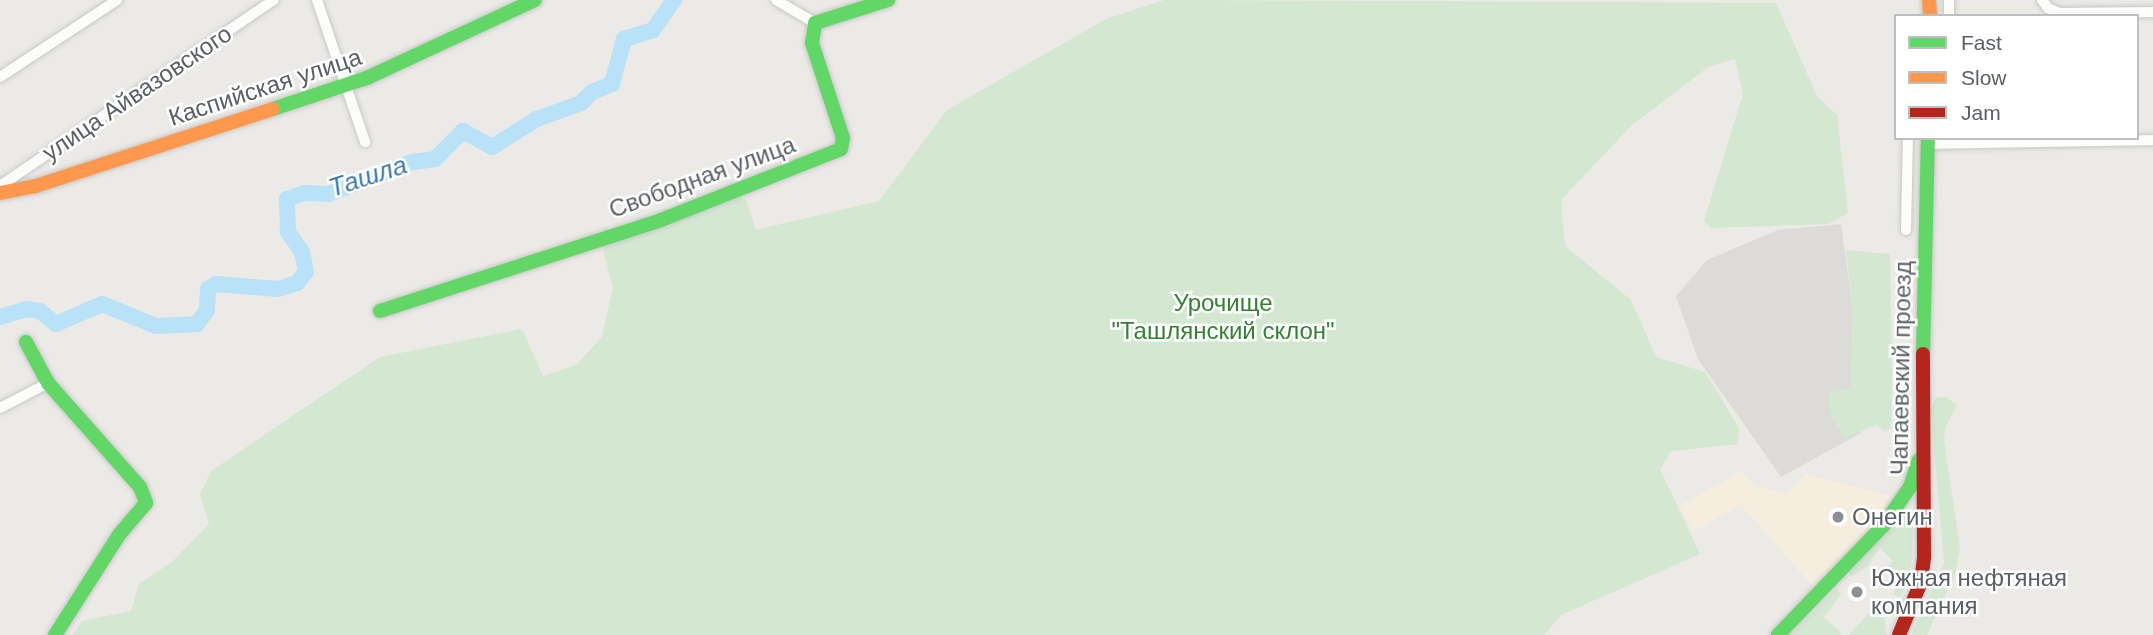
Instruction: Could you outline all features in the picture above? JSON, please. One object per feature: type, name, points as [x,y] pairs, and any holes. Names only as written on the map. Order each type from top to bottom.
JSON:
[{"type":"street","points":[[0,77],[117,0]]},
{"type":"street","name":"улица Айвазовского","points":[[0,186],[274,0]]},
{"type":"street","points":[[317,0],[348,84],[365,142]]},
{"type":"street","name":"Каспийская улица","points":[[0,193],[36,186],[348,84],[535,0]]},
{"type":"street","points":[[776,0],[815,23],[888,0]]},
{"type":"street","points":[[2042,0],[2048,8],[2060,13],[2153,12]]},
{"type":"street","name":"Свободная улица","points":[[380,310],[661,220],[841,149],[844,138],[811,43],[815,23]]},
{"type":"street","points":[[1906,230],[1908,140]]},
{"type":"street","points":[[1935,141],[2044,140]]},
{"type":"street","name":"Чапаевский проезд","points":[[1899,635],[1923,573],[1921,452],[1935,141]]},
{"type":"street","points":[[26,342],[48,383],[145,495],[145,510],[119,535],[55,635]]},
{"type":"street","points":[[0,408],[48,383]]},
{"type":"street","points":[[1778,635],[1884,526],[1910,487],[1921,452]]},
{"type":"street","points":[[1787,635],[1805,609]]},
{"type":"shaded area","points":[[1841,224],[1853,311],[1851,389],[1861,433],[1781,477],[1698,359],[1676,296],[1707,260],[1778,230]]},
{"type":"shaded area","points":[[1742,471],[1755,486],[1785,494],[1805,474],[1890,495],[1879,517],[1816,590],[1741,505],[1693,532],[1679,506]]},
{"type":"green space","name":"Урочище \"Ташлянский склон\"","points":[[1164,0],[1776,3],[1817,96],[1837,115],[1848,213],[1828,224],[1711,228],[1704,221],[1743,94],[1735,59],[1708,67],[1631,126],[1561,200],[1565,246],[1631,300],[1656,357],[1705,372],[1739,428],[1738,444],[1671,451],[1660,469],[1700,554],[1561,615],[1544,635],[73,635],[82,621],[131,611],[139,584],[172,562],[209,524],[200,494],[211,471],[380,357],[522,329],[543,376],[576,365],[602,337],[613,287],[603,250],[608,242],[738,196],[746,200],[756,230],[879,201],[947,110],[1106,19]]},
{"type":"green space","points":[[1846,250],[1890,254],[1892,382],[1891,427],[1886,432],[1876,425],[1845,438],[1829,412],[1829,392],[1851,389],[1853,311]]},
{"type":"green space","points":[[1946,397],[1957,405],[1945,428],[1944,440],[1960,548],[1955,574],[1927,635],[1911,635],[1944,563],[1931,409],[1936,398]]},
{"type":"green space","points":[[1903,511],[1913,517],[1912,557],[1908,584],[1899,597],[1893,595],[1897,582],[1885,570],[1893,561],[1880,548],[1867,567],[1851,577],[1848,572]]},
{"type":"green space","points":[[1836,589],[1841,594],[1824,617],[1843,635],[1791,635]]},
{"type":"green space","points":[[1868,614],[1885,618],[1886,635],[1849,635]]},
{"type":"waterway","name":"Ташла","points":[[0,317],[26,309],[40,311],[56,324],[102,304],[156,326],[197,324],[207,310],[208,289],[216,284],[278,289],[297,283],[306,272],[302,252],[288,232],[287,199],[304,193],[329,194],[412,162],[435,159],[463,131],[492,147],[537,119],[581,103],[592,92],[612,84],[624,39],[653,30],[674,0]]},
{"type":"traffic: fast","points":[[273,109],[367,78],[535,0]]},
{"type":"traffic: fast","points":[[380,311],[661,220],[841,149],[843,138],[812,43],[815,23],[888,0]]},
{"type":"traffic: fast","points":[[1923,354],[1928,140]]},
{"type":"traffic: fast","points":[[26,342],[48,383],[140,487],[146,503],[119,535],[55,635]]},
{"type":"traffic: fast","points":[[1778,635],[1883,526],[1910,487],[1919,460]]},
{"type":"traffic: slow","points":[[1929,0],[1930,14]]},
{"type":"traffic: slow","points":[[0,193],[36,186],[273,109]]},
{"type":"traffic: jam","points":[[1899,635],[1921,582],[1924,556],[1923,354]]},
{"type":"place","name":"Онегин","points":[[1838,517]]},
{"type":"place","name":"Южная нефтяная компания","points":[[1857,592]]}]
